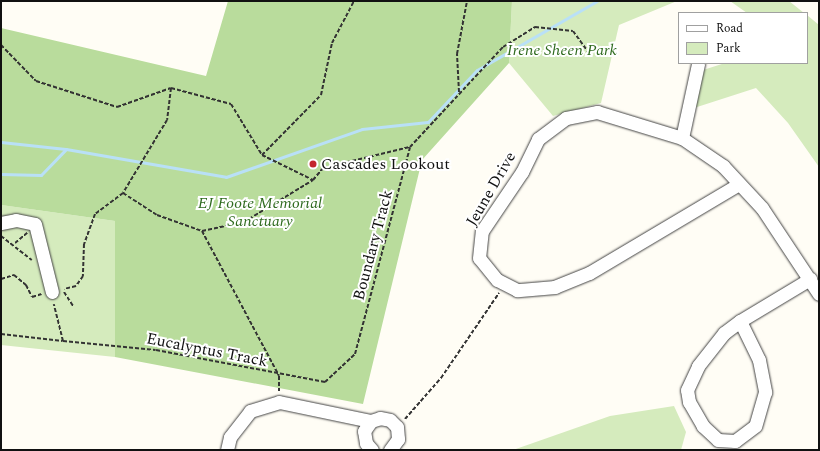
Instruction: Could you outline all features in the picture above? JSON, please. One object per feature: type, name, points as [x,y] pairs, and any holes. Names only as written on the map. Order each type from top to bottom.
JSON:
[{"type":"street","points":[[682,138],[698,64]]},
{"type":"street","name":"Jeune Drive","points":[[506,285],[478,258],[482,231],[522,172],[538,139],[566,118],[597,112],[682,138],[723,166],[762,208],[819,294]]},
{"type":"street","points":[[506,285],[516,290],[555,287],[589,273],[739,184]]},
{"type":"street","points":[[1,223],[16,220],[35,224],[57,291]]},
{"type":"street","points":[[740,321],[760,360],[765,392],[755,426],[735,441],[718,440],[703,426],[689,402],[687,390],[698,366],[724,333],[740,321],[810,279]]},
{"type":"street","points":[[227,450],[230,437],[250,411],[278,402],[371,421],[385,418],[397,427],[398,439],[390,450]]},
{"type":"street","points":[[371,421],[364,437],[372,450]]},
{"type":"path","points":[[262,155],[321,95],[332,43],[354,1]]},
{"type":"path","points":[[459,92],[457,54],[467,1]]},
{"type":"path","name":"Boundary Track","points":[[279,376],[325,382],[355,354],[410,147],[459,92],[503,47],[536,27],[573,31],[589,53]]},
{"type":"path","points":[[1,45],[36,81],[117,106],[171,88],[231,104],[262,155],[313,180]]},
{"type":"path","points":[[1,279],[14,275],[26,285],[32,297],[76,286],[83,276],[84,244],[96,214],[123,193],[149,145],[167,120],[171,88]]},
{"type":"path","points":[[123,193],[157,215],[202,231],[244,222],[313,180],[323,168],[410,147]]},
{"type":"path","name":"Eucalyptus Track","points":[[202,231],[279,376]]},
{"type":"path","points":[[1,236],[35,263]]},
{"type":"path","points":[[397,427],[441,378],[506,285]]},
{"type":"path","points":[[57,291],[73,306]]},
{"type":"path","points":[[57,291],[62,341]]},
{"type":"path","name":"Eucalyptus Track","points":[[1,334],[156,350],[279,376]]},
{"type":"path","points":[[278,402],[279,376]]},
{"type":"green space","name":"EJ Foote Memorial Sanctuary","points":[[228,1],[512,1],[509,63],[422,160],[363,404],[115,357],[115,221],[1,205],[1,28],[206,76]]},
{"type":"green space","name":"Irene Sheen Park","points":[[512,1],[677,1],[619,25],[601,103],[553,116],[509,63]]},
{"type":"green space","points":[[730,1],[789,1],[803,12],[746,12]]},
{"type":"green space","points":[[808,16],[819,25],[819,167],[788,123],[756,88],[694,108],[700,71],[722,64],[808,64]]},
{"type":"green space","points":[[1,205],[115,221],[115,357],[1,345]]},
{"type":"green space","points":[[674,406],[686,432],[681,450],[513,450],[610,416]]},
{"type":"waterway","points":[[1,142],[66,149],[226,177],[362,129],[428,122],[477,70],[597,1]]},
{"type":"waterway","points":[[1,174],[41,175],[66,149]]},
{"type":"place","name":"Cascades Lookout","points":[[313,164]]}]
